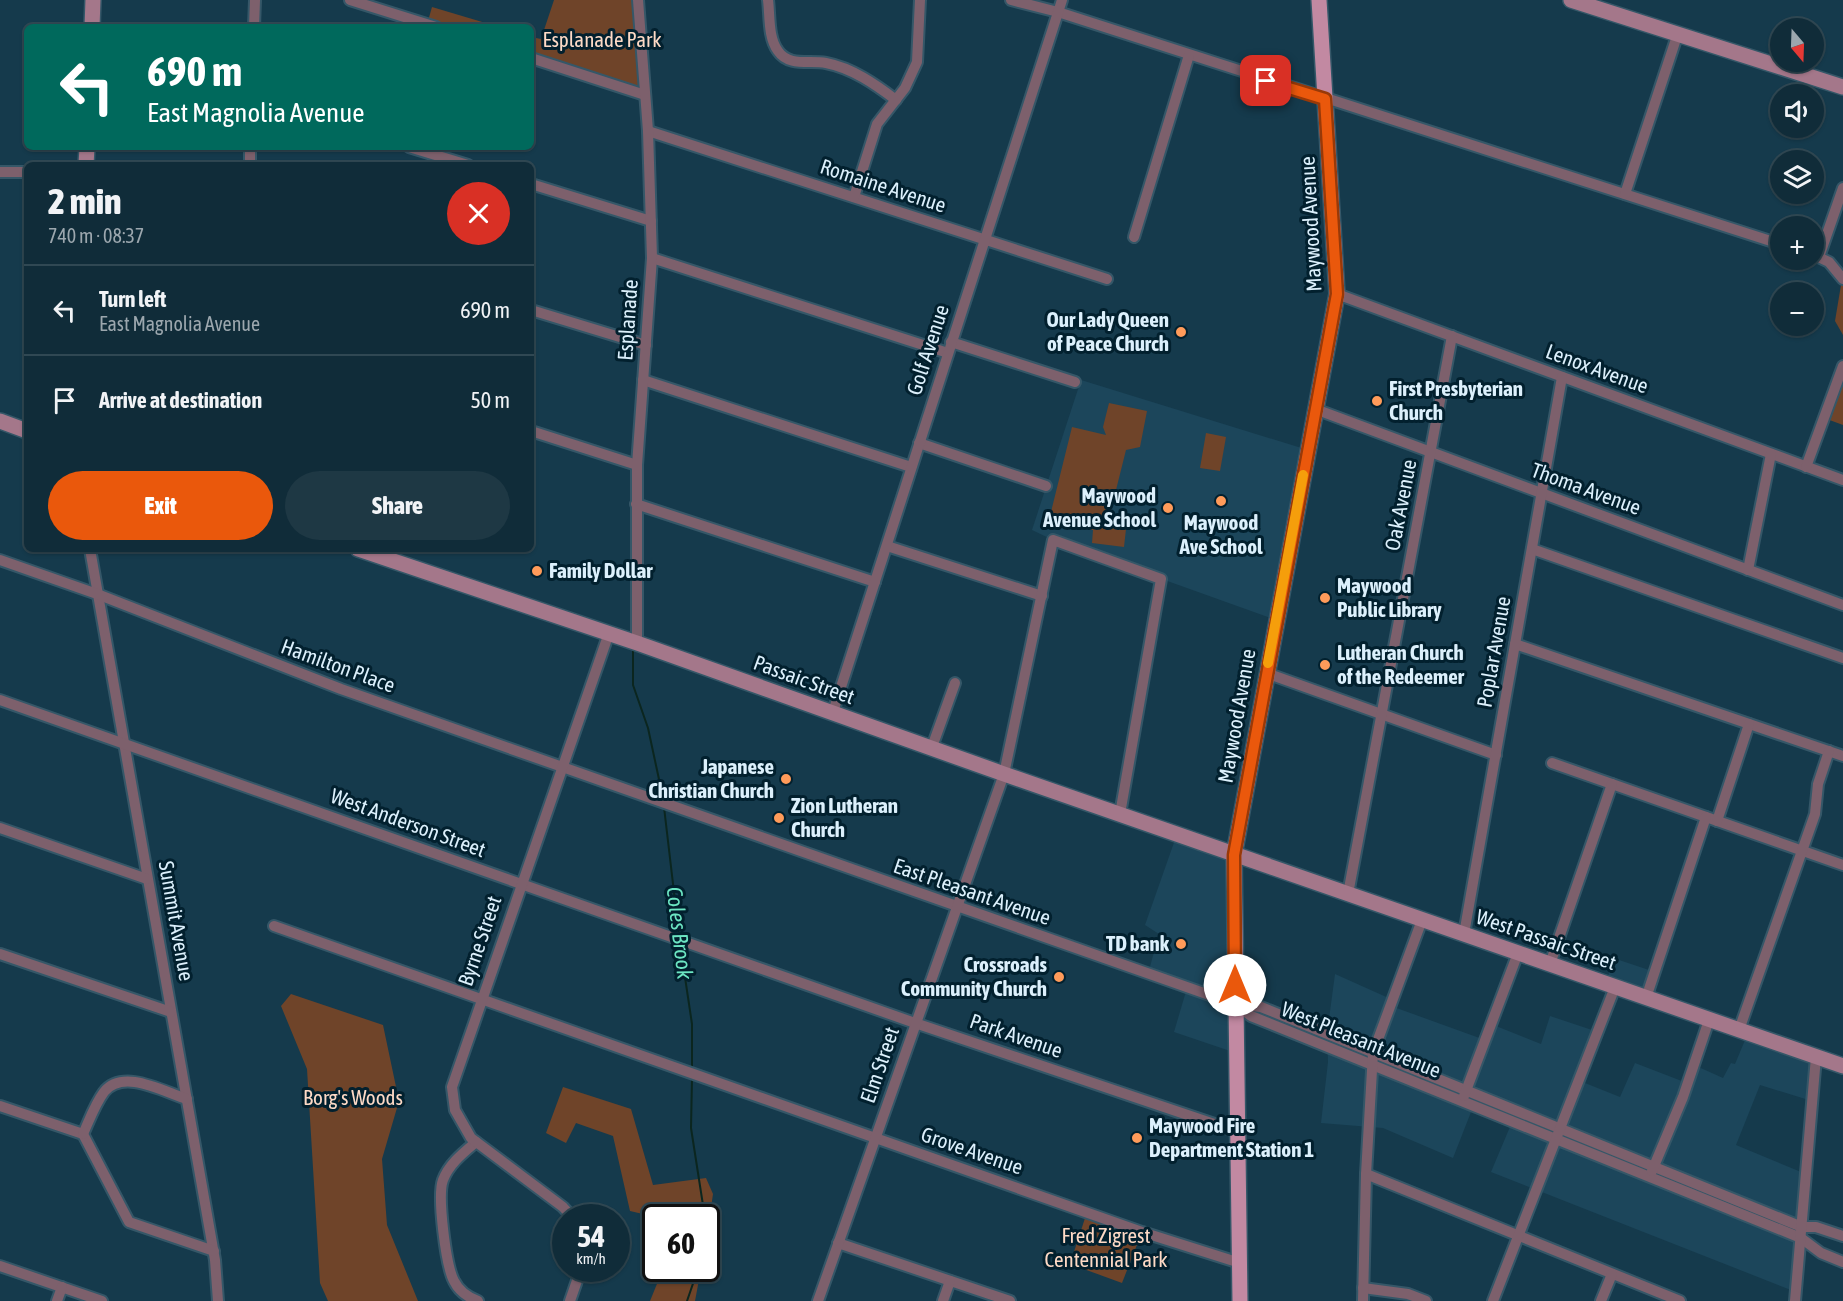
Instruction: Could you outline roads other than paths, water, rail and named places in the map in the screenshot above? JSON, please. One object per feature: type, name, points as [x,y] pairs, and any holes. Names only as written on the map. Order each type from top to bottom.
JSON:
[{"type":"main road","points":[[92,24],[93,0]]},
{"type":"main road","name":"Maywood Avenue","points":[[1240,1301],[1234,855],[1337,294],[1319,0]]},
{"type":"main road","points":[[1571,0],[1843,87]]},
{"type":"main road","points":[[0,421],[24,430]]},
{"type":"main road","name":"Passaic Street","points":[[367,552],[609,633],[1234,855]]},
{"type":"main road","name":"West Passaic Street","points":[[1234,855],[1843,1066]]},
{"type":"street","points":[[254,24],[255,0]]},
{"type":"street","points":[[350,0],[426,24]]},
{"type":"street","name":"Esplanade","points":[[637,643],[637,465],[652,258],[648,131],[638,0]]},
{"type":"street","points":[[768,0],[773,43],[783,56],[799,63],[815,62],[840,67],[866,79],[896,100]]},
{"type":"street","points":[[854,197],[877,124],[912,76],[916,62],[920,0]]},
{"type":"street","points":[[1011,0],[1058,12],[1189,56],[1770,241]]},
{"type":"street","name":"Golf Avenue","points":[[833,712],[1062,0]]},
{"type":"street","points":[[1625,194],[1678,33]]},
{"type":"street","points":[[1134,237],[1189,56]]},
{"type":"street","points":[[534,59],[645,95]]},
{"type":"street","name":"Romaine Avenue","points":[[648,131],[1107,279]]},
{"type":"street","points":[[419,150],[458,162]]},
{"type":"street","points":[[0,171],[24,172]]},
{"type":"street","points":[[534,185],[651,221]]},
{"type":"street","points":[[1824,236],[1843,188]]},
{"type":"street","points":[[652,258],[950,348],[1075,382]]},
{"type":"street","points":[[1824,260],[1829,262],[1843,279]]},
{"type":"street","name":"Lenox Avenue","points":[[1337,294],[1843,480]]},
{"type":"street","points":[[534,311],[646,345]]},
{"type":"street","name":"Oak Avenue","points":[[1348,894],[1452,336]]},
{"type":"street","points":[[1806,467],[1843,366]]},
{"type":"street","name":"Poplar Avenue","points":[[1464,934],[1562,377]]},
{"type":"street","points":[[643,380],[911,467]]},
{"type":"street","name":"Thoma Avenue","points":[[1315,409],[1843,605]]},
{"type":"street","points":[[534,432],[637,465]]},
{"type":"street","points":[[919,443],[1046,486]]},
{"type":"street","points":[[1748,570],[1771,454]]},
{"type":"street","points":[[636,504],[875,582]]},
{"type":"street","name":"Elm Street","points":[[818,1301],[1004,774],[1053,540],[1161,579],[1119,814]]},
{"type":"street","points":[[887,546],[1042,596]]},
{"type":"street","points":[[1532,549],[1843,658]]},
{"type":"street","name":"Summit Avenue","points":[[90,552],[214,1251],[218,1301]]},
{"type":"street","name":"Hamilton Place","points":[[0,560],[97,594],[341,689],[663,803]]},
{"type":"street","name":"Byrne Street","points":[[559,1204],[476,1142],[459,1122],[452,1087],[609,633]]},
{"type":"street","points":[[1515,644],[1843,756]]},
{"type":"street","points":[[1266,673],[1496,755]]},
{"type":"street","points":[[932,747],[955,683]]},
{"type":"street","name":"West Anderson Street","points":[[0,700],[680,940]]},
{"type":"street","points":[[1646,998],[1711,819],[1749,724]]},
{"type":"street","points":[[1739,1030],[1815,814],[1818,784],[1829,752]]},
{"type":"street","points":[[1552,763],[1843,864]]},
{"type":"street","points":[[1550,964],[1612,784]]},
{"type":"street","name":"East Pleasant Avenue","points":[[663,803],[1235,1004]]},
{"type":"street","points":[[0,828],[147,879]]},
{"type":"street","points":[[1363,1301],[1366,1174],[1373,1053],[1422,920]]},
{"type":"street","name":"Grove Avenue","points":[[274,926],[875,1138],[1240,1263]]},
{"type":"street","name":"Park Avenue","points":[[680,940],[915,1023],[1238,1131]]},
{"type":"street","points":[[1462,1102],[1518,953]]},
{"type":"street","points":[[0,954],[171,1012]]},
{"type":"street","points":[[1493,1301],[1615,987]]},
{"type":"street","name":"West Pleasant Avenue","points":[[1235,1004],[1261,1007],[1466,1091],[1558,1134],[1801,1232],[1821,1253],[1843,1262]]},
{"type":"street","name":"West Pleasant Avenue","points":[[1235,1004],[1251,1016],[1462,1102],[1558,1134]]},
{"type":"street","points":[[1652,1172],[1683,1098],[1709,1020]]},
{"type":"street","points":[[1795,1301],[1816,1057]]},
{"type":"street","points":[[83,1134],[103,1094],[115,1084],[133,1082],[187,1099]]},
{"type":"street","points":[[0,1106],[83,1134],[129,1222],[214,1251]]},
{"type":"street","points":[[476,1142],[448,1169],[443,1180],[440,1200],[452,1279],[464,1294],[478,1301]]},
{"type":"street","points":[[1366,1174],[1680,1301]]},
{"type":"street","name":"West Pleasant Avenue","points":[[1801,1232],[1816,1227],[1843,1236]]},
{"type":"street","points":[[838,1243],[1010,1301]]},
{"type":"street","points":[[0,1266],[102,1301]]},
{"type":"street","points":[[1601,1301],[1612,1274]]},
{"type":"street","points":[[943,1301],[950,1281]]},
{"type":"street","points":[[570,1301],[577,1282]]},
{"type":"street","points":[[57,1301],[62,1287]]},
{"type":"street","points":[[1363,1288],[1408,1294],[1426,1301]]},
{"type":"waterway","name":"Coles Brook","points":[[633,651],[633,685],[648,728],[663,798]]},
{"type":"waterway","name":"Coles Brook","points":[[664,807],[679,935]]},
{"type":"waterway","name":"Coles Brook","points":[[680,944],[692,1024],[692,1069]]},
{"type":"waterway","name":"Coles Brook","points":[[692,1078],[691,1128],[703,1204]]},
{"type":"waterway","name":"Coles Brook","points":[[687,1301],[694,1282]]},
{"type":"place","name":"Our Lady Queen of Peace Church","points":[[1181,332]]},
{"type":"place","name":"First Presbyterian Church","points":[[1377,401]]},
{"type":"place","name":"Maywood Ave School","points":[[1221,501]]},
{"type":"place","name":"Maywood Avenue School","points":[[1168,508]]},
{"type":"place","name":"Family Dollar","points":[[537,571]]},
{"type":"place","name":"Maywood Public Library","points":[[1325,598]]},
{"type":"place","name":"Lutheran Church of the Redeemer","points":[[1325,665]]},
{"type":"place","name":"Japanese Christian Church","points":[[786,779]]},
{"type":"place","name":"Zion Lutheran Church","points":[[779,818]]},
{"type":"place","name":"TD bank","points":[[1181,944]]},
{"type":"place","name":"Crossroads Community Church","points":[[1059,977]]},
{"type":"place","name":"Maywood Fire Department Station 1","points":[[1137,1138]]},
{"type":"park label","name":"Esplanade Park","points":[[602,40]]},
{"type":"park label","name":"Borg's Woods","points":[[353,1098]]},
{"type":"park label","name":"Fred Zigrest Centennial Park","points":[[1106,1248]]}]
